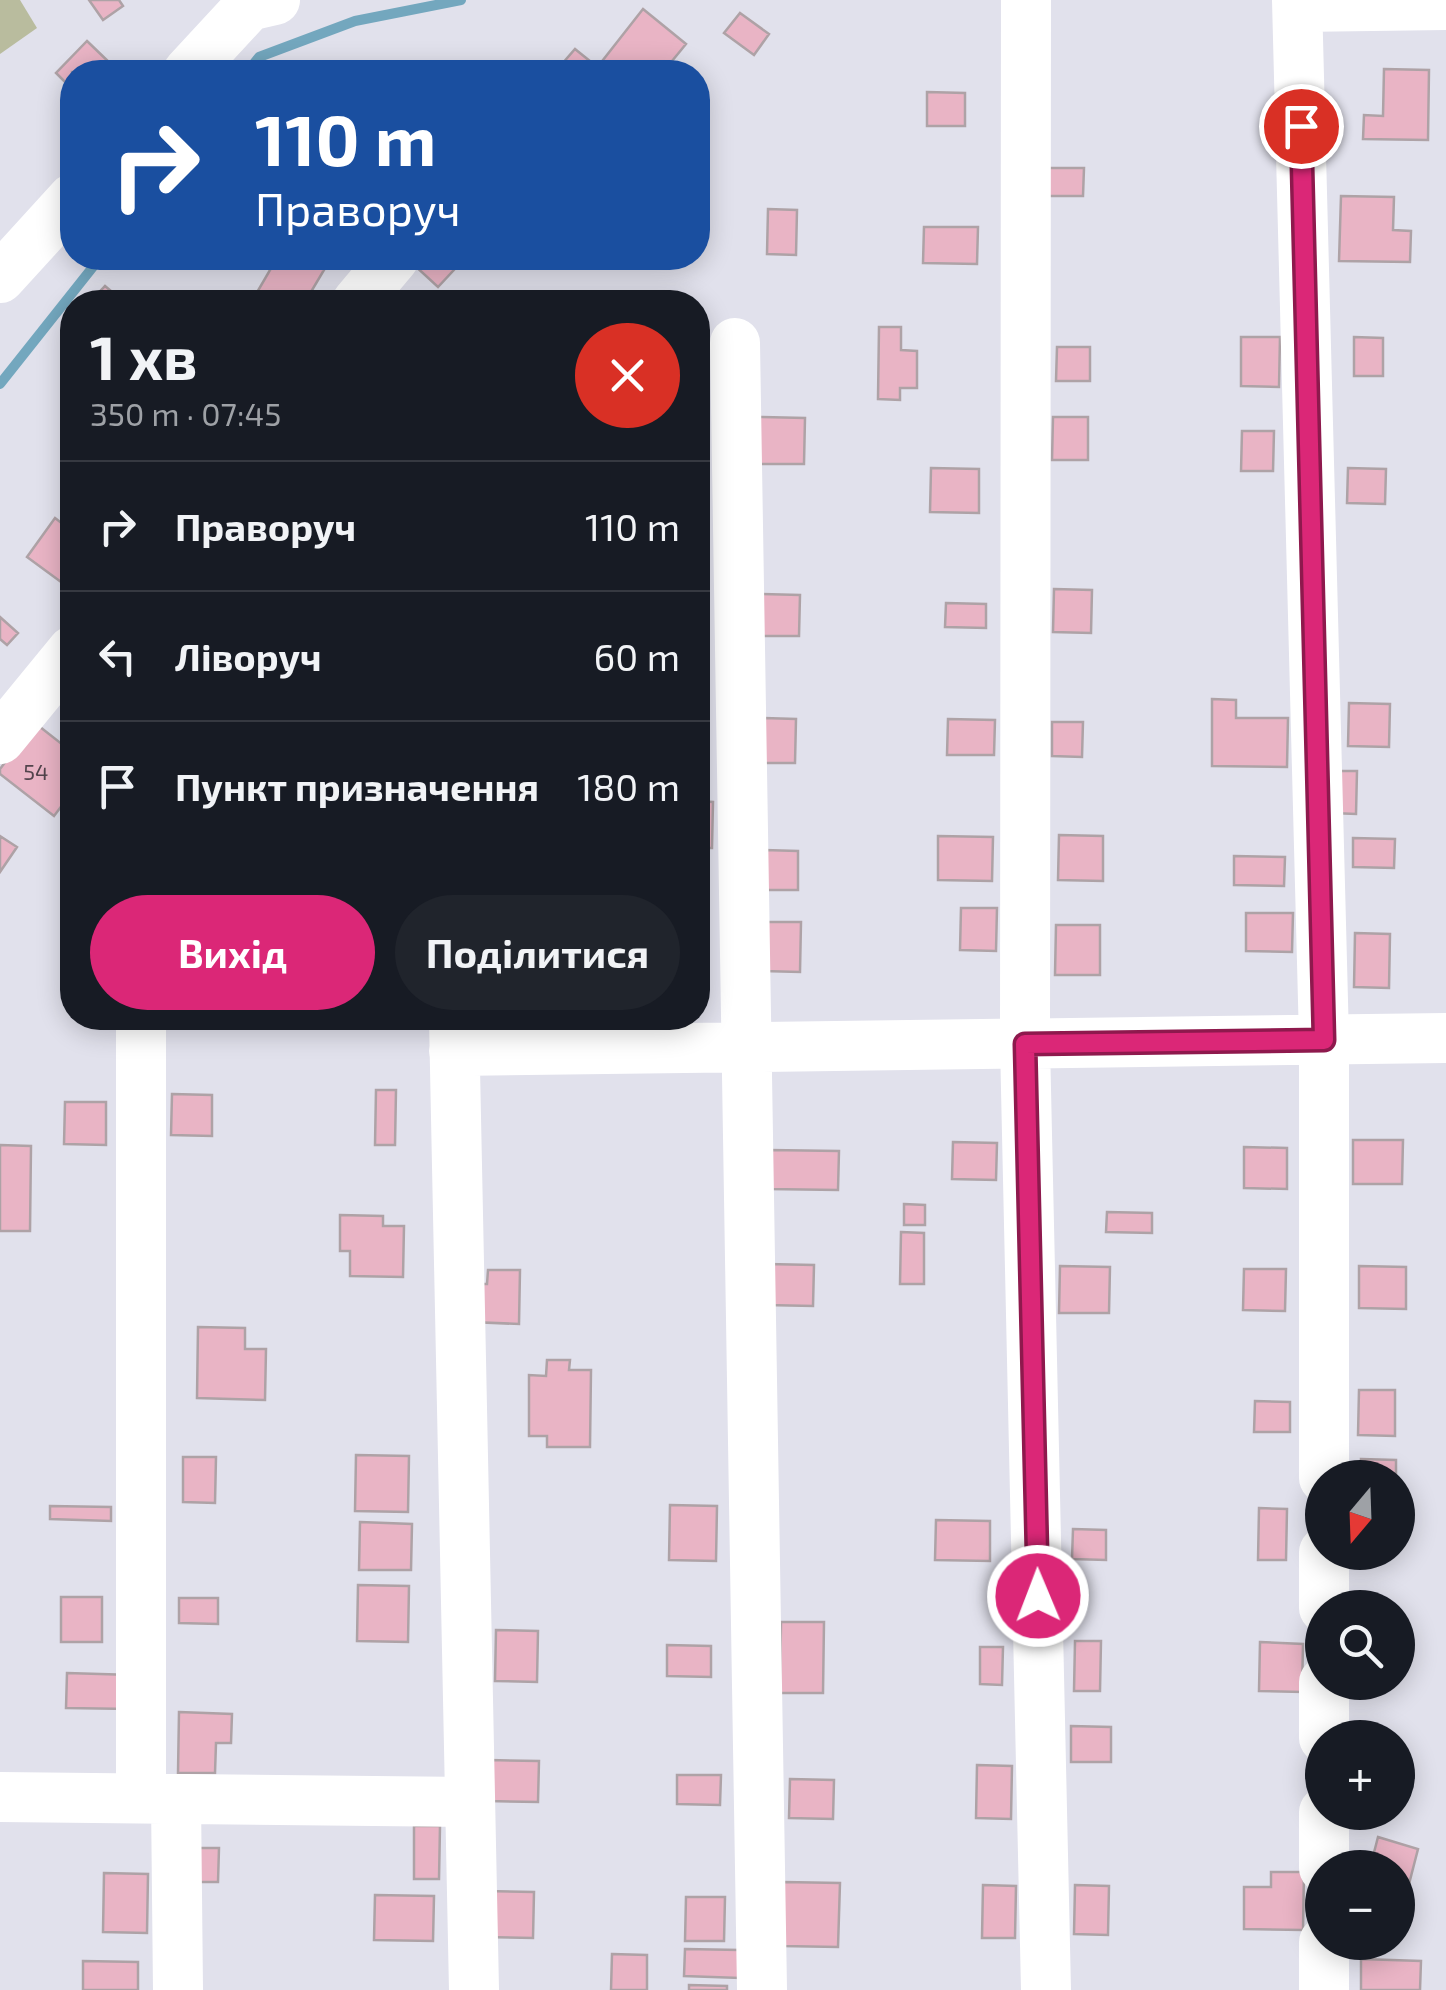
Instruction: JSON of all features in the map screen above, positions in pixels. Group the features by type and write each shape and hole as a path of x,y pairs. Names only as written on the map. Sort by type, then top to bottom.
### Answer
{"street":[{"path":"199,60 249,6 275,0"},
{"path":"1026,0 1025,1044 1046,1990"},
{"path":"1324,1460 1324,1040 1298,4 1446,5"},
{"path":"0,278 60,212"},
{"path":"367,290 384,270"},
{"path":"735,343 762,1990"},
{"path":"0,738 60,666"},
{"path":"141,1030 159,1799 178,1990"},
{"path":"474,1990 454,1034 746,1047 1446,1038"},
{"path":"0,1797 470,1802"},
{"path":"1324,1960 1324,1990"}],"green space":[{"path":"0,0 20,0 37,28 0,54"}],"building":[{"path":"89,0 119,0 123,6 103,20"},
{"path":"643,9 686,44 673,60 603,60"},
{"path":"740,13 769,34 754,55 724,33"},
{"path":"87,41 107,60 69,60"},
{"path":"575,49 589,60 565,60"},
{"path":"1384,69 1429,70 1428,140 1363,139 1364,115 1383,116"},
{"path":"927,92 965,93 965,126 927,126"},
{"path":"1048,168 1084,168 1083,196 1048,196"},
{"path":"1341,196 1394,197 1393,230 1411,231 1410,262 1339,261"},
{"path":"768,209 797,210 796,255 767,254"},
{"path":"924,227 978,227 977,264 923,263"},
{"path":"270,270 324,270 312,290 258,290"},
{"path":"420,270 454,270 438,287"},
{"path":"879,327 901,327 901,350 917,351 917,388 900,388 900,400 878,399"},
{"path":"1241,337 1280,337 1279,387 1241,386"},
{"path":"1354,337 1383,338 1383,376 1354,376"},
{"path":"1057,347 1090,347 1090,381 1056,381"},
{"path":"759,417 805,418 804,464 759,464"},
{"path":"1053,417 1088,417 1088,460 1052,460"},
{"path":"1242,431 1274,431 1273,471 1241,471"},
{"path":"931,468 979,469 979,513 930,512"},
{"path":"1348,468 1386,469 1385,504 1347,503"},
{"path":"55,518 60,522 60,581 27,557"},
{"path":"1054,589 1092,590 1091,633 1053,632"},
{"path":"757,594 800,595 799,636 756,636"},
{"path":"946,603 986,604 986,628 945,627"},
{"path":"0,617 18,633 7,645 0,639"},
{"path":"1212,699 1236,700 1236,718 1288,718 1287,767 1212,766"},
{"path":"1349,703 1390,704 1389,747 1348,746"},
{"path":"764,718 796,719 795,763 763,763"},
{"path":"948,719 995,720 994,755 947,755"},
{"path":"1052,722 1083,722 1082,757 1052,756"},
{"path":"35,723 60,743 60,808 54,816 0,774"},
{"path":"1333,771 1357,771 1356,814 1332,813"},
{"path":"710,802 713,802 710,848"},
{"path":"1059,835 1103,836 1103,881 1058,880"},
{"path":"0,836 17,847 0,872"},
{"path":"938,836 993,837 992,881 938,880"},
{"path":"1353,838 1395,839 1394,868 1353,867"},
{"path":"764,850 798,851 798,890 763,890"},
{"path":"1234,856 1285,857 1284,886 1234,885"},
{"path":"961,908 997,908 996,951 960,950"},
{"path":"1246,913 1293,913 1292,952 1246,951"},
{"path":"763,922 801,922 800,972 762,971"},
{"path":"1056,925 1100,925 1100,975 1055,975"},
{"path":"1355,933 1390,934 1389,988 1354,987"},
{"path":"376,1090 396,1090 395,1145 375,1145"},
{"path":"172,1094 212,1095 212,1136 171,1135"},
{"path":"65,1102 106,1102 106,1145 64,1144"},
{"path":"1353,1140 1403,1140 1402,1184 1353,1184"},
{"path":"953,1142 997,1143 996,1180 952,1179"},
{"path":"0,1145 31,1146 30,1231 0,1231"},
{"path":"1244,1147 1287,1148 1287,1189 1244,1188"},
{"path":"769,1150 839,1151 838,1190 768,1189"},
{"path":"904,1204 925,1205 925,1225 904,1225"},
{"path":"1107,1212 1152,1213 1152,1233 1106,1232"},
{"path":"340,1215 383,1216 383,1226 404,1226 403,1277 350,1276 350,1251 340,1251"},
{"path":"901,1232 924,1233 924,1284 900,1284"},
{"path":"767,1264 814,1265 813,1306 766,1305"},
{"path":"1060,1266 1110,1267 1109,1313 1059,1313"},
{"path":"1359,1266 1406,1267 1406,1309 1359,1308"},
{"path":"1244,1269 1286,1269 1285,1311 1243,1310"},
{"path":"488,1270 520,1270 519,1324 471,1322 472,1284 487,1284"},
{"path":"198,1327 245,1328 245,1349 266,1349 265,1400 197,1398"},
{"path":"547,1360 570,1360 569,1370 591,1370 590,1447 547,1447 547,1436 529,1436 529,1375 546,1376"},
{"path":"1359,1390 1395,1390 1395,1436 1358,1435"},
{"path":"1255,1401 1290,1402 1290,1432 1254,1432"},
{"path":"356,1455 409,1456 408,1512 355,1511"},
{"path":"183,1457 216,1457 215,1503 183,1502"},
{"path":"670,1505 717,1506 716,1561 669,1560"},
{"path":"50,1506 111,1507 111,1521 50,1519"},
{"path":"1259,1508 1287,1509 1286,1560 1258,1560"},
{"path":"936,1520 990,1521 990,1561 935,1560"},
{"path":"360,1522 412,1524 411,1570 359,1570"},
{"path":"1073,1529 1106,1530 1106,1560 1072,1559"},
{"path":"358,1585 409,1586 408,1642 357,1641"},
{"path":"61,1597 102,1597 102,1642 61,1642"},
{"path":"179,1598 218,1598 218,1624 179,1623"},
{"path":"781,1622 824,1622 823,1693 780,1693"},
{"path":"496,1630 538,1631 537,1682 495,1681"},
{"path":"1075,1641 1101,1641 1100,1691 1074,1691"},
{"path":"1260,1642 1303,1644 1302,1692 1259,1691"},
{"path":"667,1645 711,1646 711,1677 667,1676"},
{"path":"980,1647 1003,1647 1002,1685 980,1684"},
{"path":"67,1673 132,1675 131,1709 66,1708"},
{"path":"179,1712 232,1714 231,1743 216,1743 215,1773 178,1773"},
{"path":"1071,1726 1111,1727 1111,1762 1071,1762"},
{"path":"489,1760 539,1761 538,1802 488,1801"},
{"path":"977,1765 1012,1766 1011,1819 976,1818"},
{"path":"677,1775 721,1775 720,1805 677,1804"},
{"path":"790,1779 834,1780 833,1819 789,1818"},
{"path":"414,1826 440,1826 439,1879 414,1879"},
{"path":"1378,1837 1418,1849 1415,1861 1415,1850 1375,1850"},
{"path":"190,1848 219,1848 218,1882 189,1882"},
{"path":"1271,1872 1304,1872 1303,1930 1244,1929 1244,1887 1271,1887"},
{"path":"104,1873 148,1874 147,1933 103,1932"},
{"path":"783,1882 840,1883 838,1947 782,1946"},
{"path":"983,1885 1016,1886 1015,1938 982,1938"},
{"path":"1075,1885 1109,1886 1108,1935 1074,1934"},
{"path":"484,1891 534,1892 533,1938 483,1937"},
{"path":"375,1895 434,1896 433,1941 374,1940"},
{"path":"686,1897 725,1897 724,1941 685,1941"},
{"path":"685,1949 740,1950 740,1978 684,1976"},
{"path":"612,1954 647,1955 647,1990 611,1990"},
{"path":"1361,1960 1421,1961 1420,1990 1361,1990"},
{"path":"83,1961 138,1962 138,1990 83,1990"},
{"path":"689,1985 727,1986 727,1990 689,1990"}],"waterway":[{"path":"257,60 355,21 461,0"},
{"path":"75,290 90,270"},
{"path":"0,384 60,308"}],"route":[{"path":"1038,1596 1025,1044 1324,1040 1301,126"}]}
